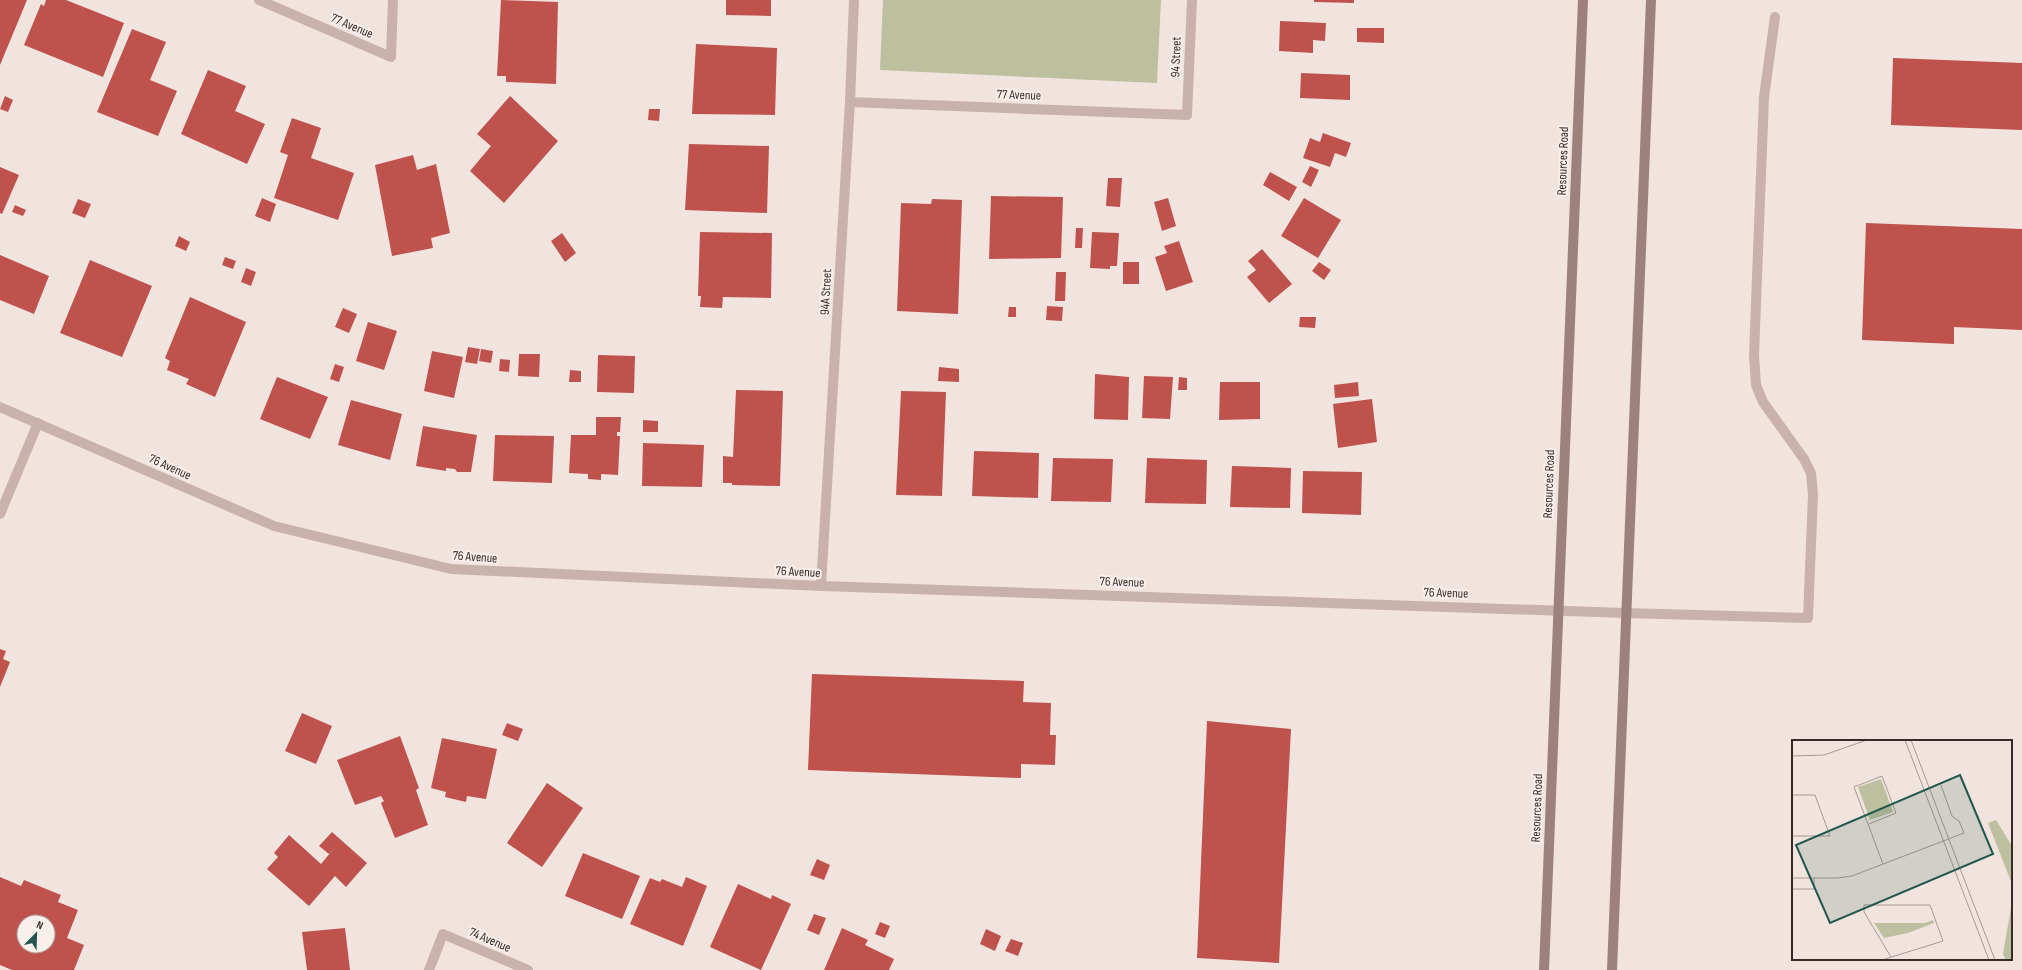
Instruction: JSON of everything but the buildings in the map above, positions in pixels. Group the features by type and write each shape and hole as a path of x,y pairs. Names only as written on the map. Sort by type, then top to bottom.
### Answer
{"main road":[{"name":"Resources Road","path":"1544,970 1557,610 1583,0"},
{"path":"1612,970 1651,0"}],"street":[{"name":"77 Avenue","path":"259,0 391,56 393,0"},
{"name":"94A Street","path":"821,586 850,102 854,0"},
{"name":"94 Street","path":"1187,115 1192,0"},
{"name":"76 Avenue","path":"0,407 274,526 451,569 821,586 1808,618 1813,495 1811,473 1804,459 1763,402 1756,385 1754,355 1764,97 1775,17"},
{"name":"77 Avenue","path":"850,102 1187,115"},
{"path":"0,514 38,423"},
{"name":"74 Avenue","path":"429,970 443,934 528,970"}],"green space":[{"path":"883,0 1161,0 1157,83 880,70"}]}
